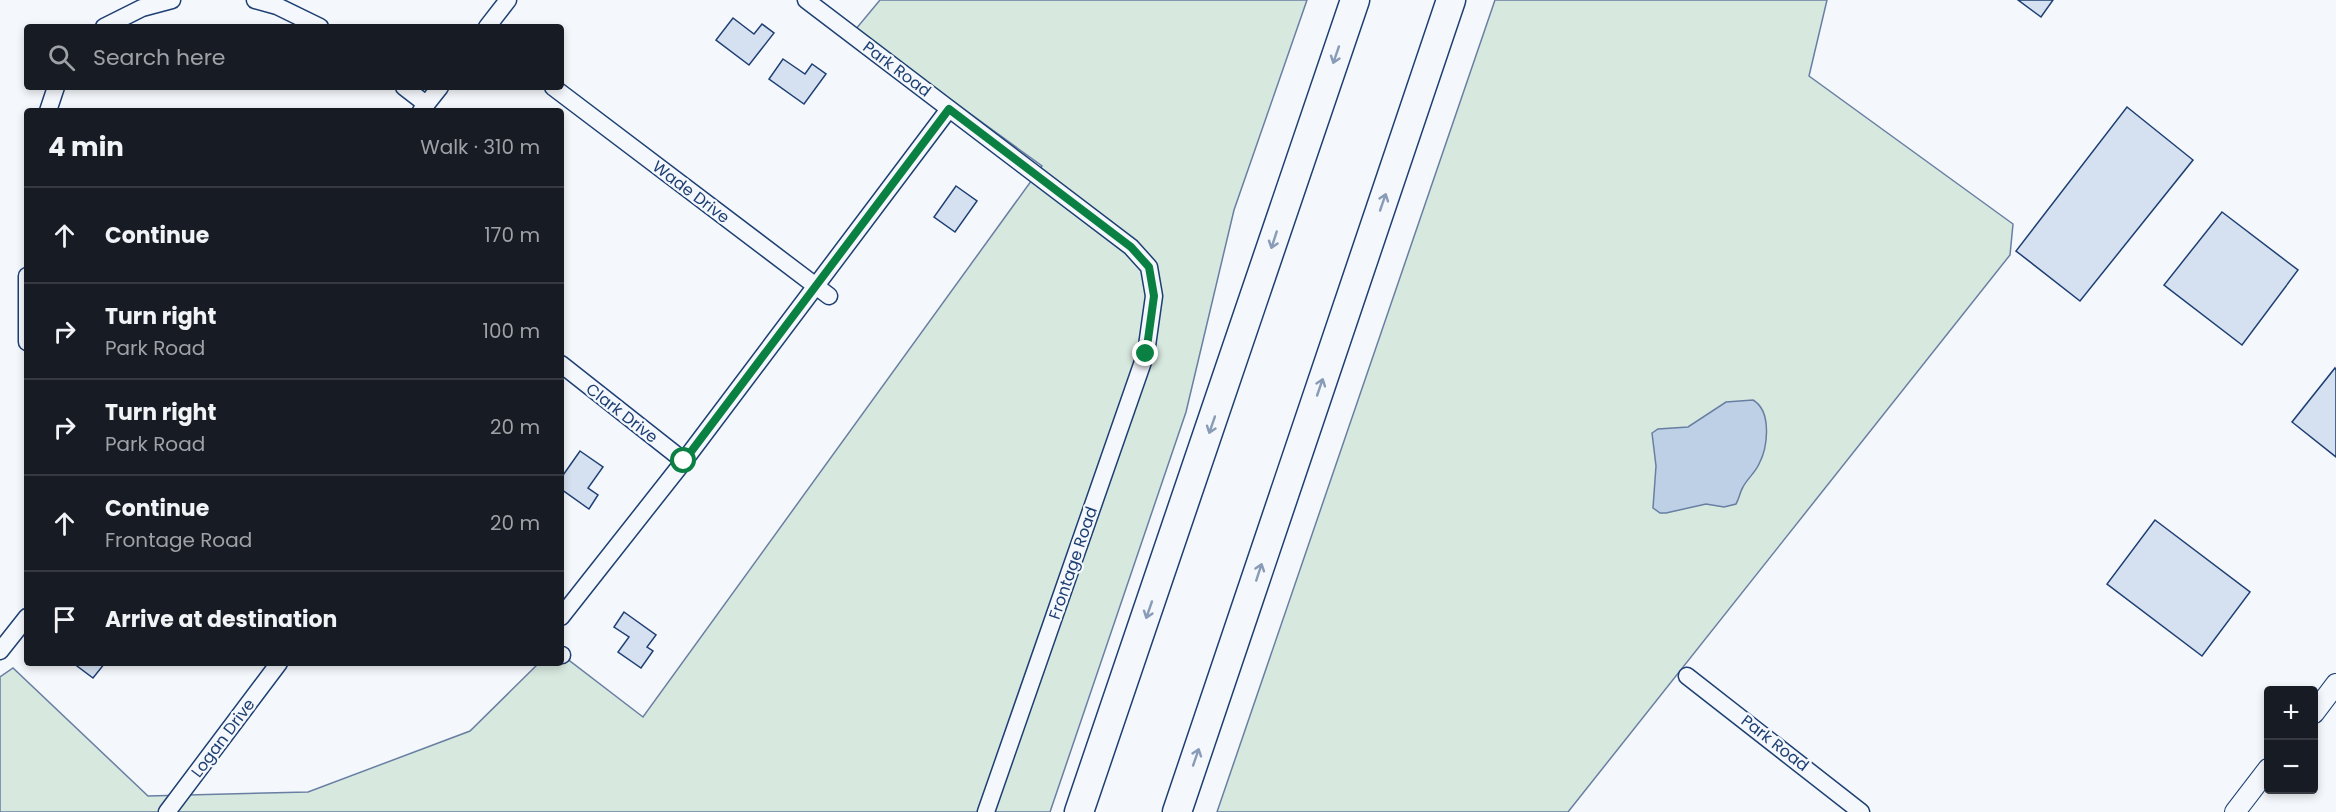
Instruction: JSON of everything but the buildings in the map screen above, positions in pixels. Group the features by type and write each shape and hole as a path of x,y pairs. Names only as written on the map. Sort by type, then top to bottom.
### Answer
{"highway":[{"path":"1079,812 1355,0"},
{"path":"1177,812 1450,0"}],"street":[{"path":"110,24 142,8 172,0"},
{"path":"255,0 277,6 314,24"},
{"path":"489,24 508,0"},
{"name":"Park Road","path":"806,0 1131,247 1149,267 1154,296 1153,312"},
{"path":"49,108 55,90"},
{"path":"407,90 424,108 438,90"},
{"name":"Wade Drive","path":"557,90 823,292"},
{"path":"564,613 684,461 823,292 949,109"},
{"name":"Frontage Road","path":"986,812 1146,354 1153,312"},
{"name":"Clark Drive","path":"564,366 684,461"},
{"path":"0,651 24,621"},
{"name":"Logan Drive","path":"167,812 277,666"},
{"name":"Park Road","path":"1687,676 1861,812"},
{"path":"2318,706 2336,684"},
{"path":"2235,812 2264,775"}],"shaded area":[{"path":"880,0 1307,0 1234,210 1186,412 1050,812 0,812 0,677 13,668 148,796 308,792 470,731 536,666 564,666 564,657 643,717 1042,166 855,30"},
{"path":"1495,0 1827,0 1809,76 2013,224 2010,255 1568,812 1217,812"}],"water":[{"path":"1753,400 1759,405 1766,421 1765,448 1759,464 1742,489 1736,504 1724,507 1706,504 1666,513 1660,513 1653,508 1656,466 1652,433 1658,429 1688,427 1726,402"}],"route":[{"path":"684,461 949,109 1131,247 1149,267 1154,296 1146,354"}]}
